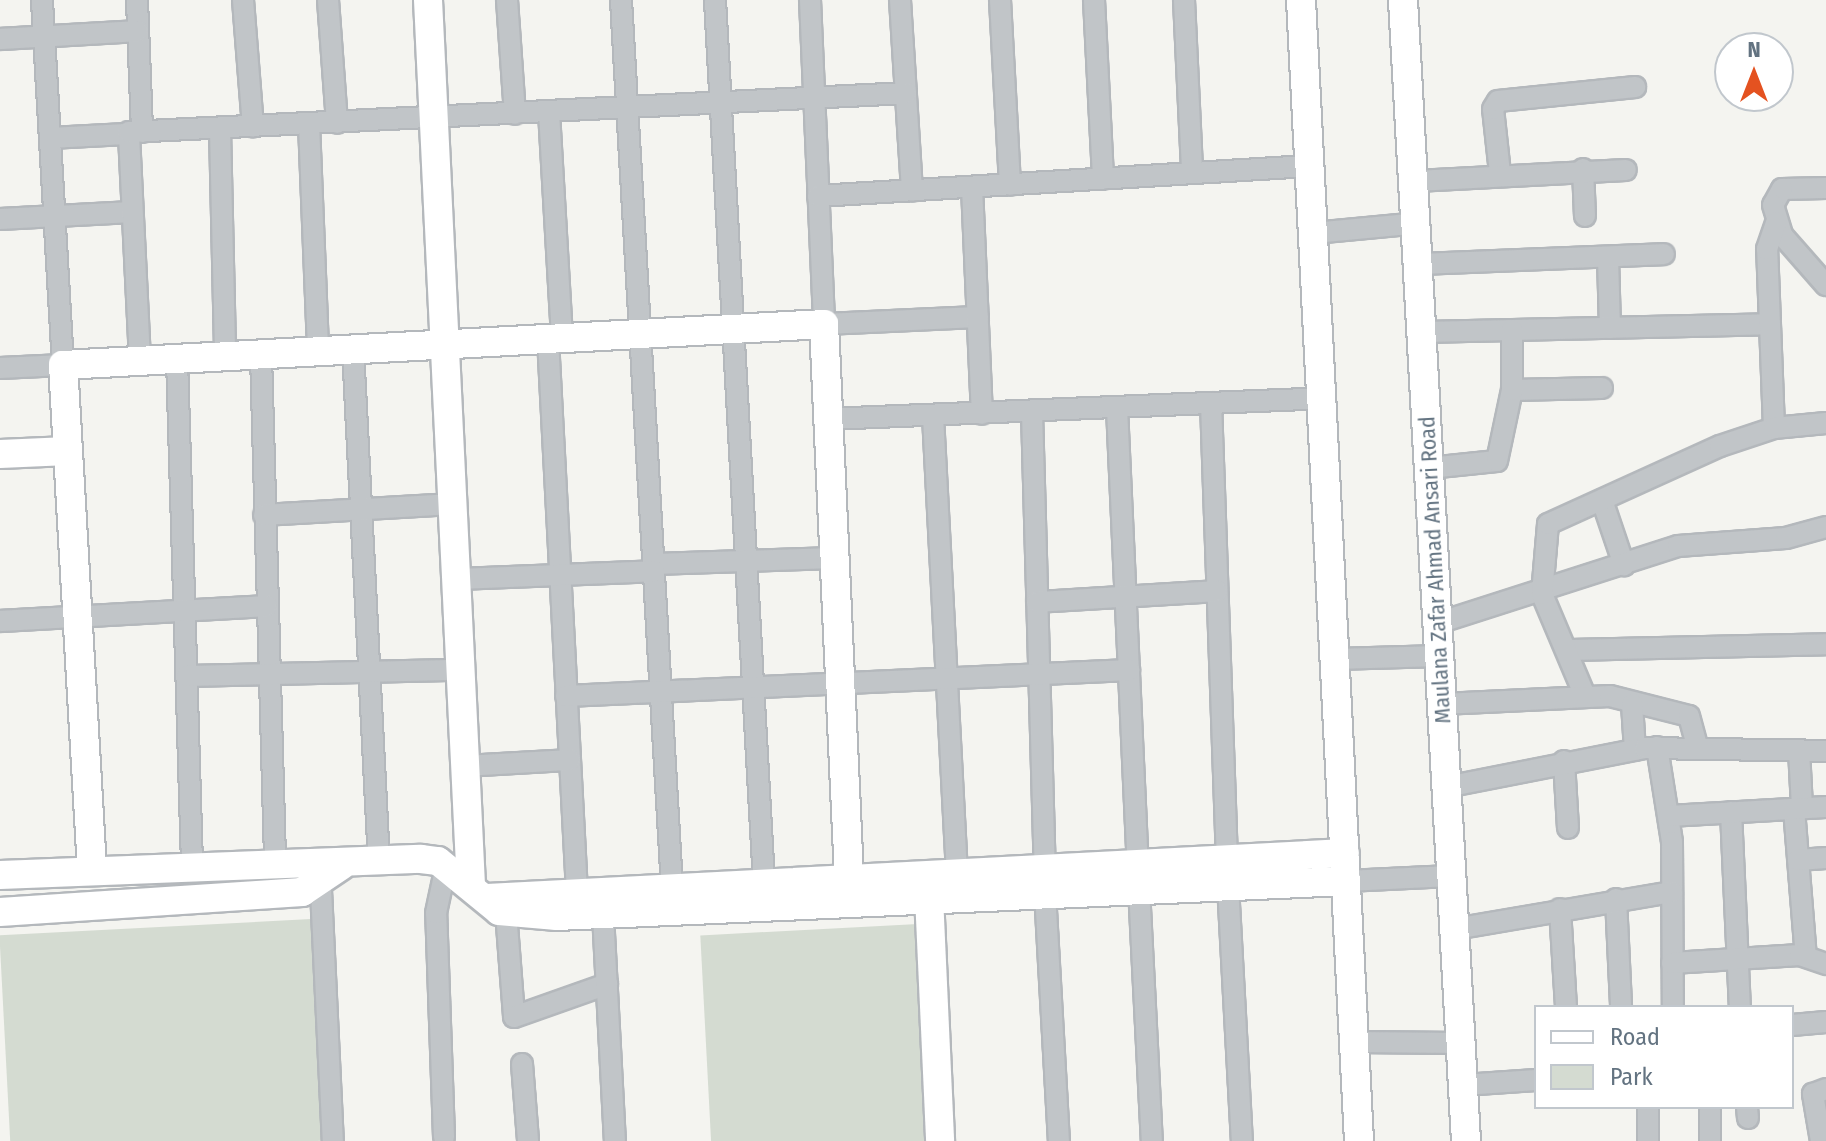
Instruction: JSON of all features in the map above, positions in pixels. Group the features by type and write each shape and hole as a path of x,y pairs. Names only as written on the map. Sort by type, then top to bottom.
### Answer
{"street":[{"path":"42,0 92,869"},
{"path":"137,0 132,212 140,360"},
{"path":"243,0 253,127"},
{"path":"328,0 337,123"},
{"path":"428,0 465,766 488,899 514,1017 607,984"},
{"path":"507,0 515,114"},
{"path":"621,0 672,888"},
{"path":"715,0 764,881"},
{"path":"810,0 849,876"},
{"path":"900,0 912,191"},
{"path":"1000,0 1010,185"},
{"path":"1094,0 1103,179"},
{"path":"1184,0 1192,172"},
{"path":"1301,0 1359,1141"},
{"name":"Maulana Zafar Ahmad Ansari Road","path":"1403,0 1416,181 1466,1141"},
{"path":"0,39 138,31"},
{"path":"1500,173 1498,101 1635,87"},
{"path":"50,138 906,93"},
{"path":"549,112 561,575 577,892"},
{"path":"309,124 318,351"},
{"path":"220,129 225,356"},
{"path":"818,196 1310,166"},
{"path":"1583,169 1585,216"},
{"path":"1416,181 1500,173 1626,170"},
{"path":"972,187 982,414"},
{"path":"1774,428 1767,249 1776,223 1776,193 1826,188"},
{"path":"0,219 132,212"},
{"path":"1313,233 1418,223"},
{"path":"1776,223 1826,285"},
{"path":"1418,264 1664,254"},
{"path":"1608,257 1610,328"},
{"path":"0,368 978,317"},
{"path":"1422,332 1770,324"},
{"path":"1429,468 1497,461 1512,390 1512,330"},
{"path":"353,349 379,862"},
{"path":"261,354 275,859"},
{"path":"177,359 192,865"},
{"path":"1512,390 1602,388"},
{"path":"828,419 1321,398"},
{"path":"1211,403 1227,872 1242,1141"},
{"path":"1117,408 1152,1141"},
{"path":"1032,412 1045,880 1059,1141"},
{"path":"933,416 958,882"},
{"path":"1585,696 1570,650 1542,594 1542,531 1602,500 1774,428 1826,423"},
{"path":"0,454 68,451"},
{"path":"1602,500 1624,565"},
{"path":"264,515 452,504"},
{"path":"1438,623 1542,594 1696,542 1786,538 1826,527"},
{"path":"458,579 561,575 746,559 834,558"},
{"path":"1037,602 1217,591"},
{"path":"0,621 267,606"},
{"path":"1570,650 1826,644"},
{"path":"1335,659 1440,656"},
{"path":"187,676 460,670"},
{"path":"566,696 1129,670"},
{"path":"1442,704 1585,696 1689,716 1697,746"},
{"path":"1632,704 1635,750"},
{"path":"1446,787 1564,761 1657,747 1826,751"},
{"path":"1657,747 1669,816 1673,1005"},
{"path":"1799,750 1798,860 1806,957"},
{"path":"465,766 570,760"},
{"path":"1564,761 1568,828"},
{"path":"1669,816 1826,807"},
{"path":"1731,812 1740,1005"},
{"path":"488,899 849,876 958,882 1227,872 1345,853"},
{"path":"1798,860 1826,858"},
{"path":"0,875 275,859 327,869 421,859 446,866 488,899 603,914 929,896 958,882"},
{"path":"444,1137 436,913 446,866"},
{"path":"0,912 192,904 302,892 327,869"},
{"path":"327,869 333,1141"},
{"path":"1227,872 1346,881 1451,876"},
{"path":"1455,929 1616,899 1672,892"},
{"path":"929,896 940,1141"},
{"path":"1616,899 1621,1005"},
{"path":"1560,909 1566,1005"},
{"path":"603,914 615,1141"},
{"path":"1672,963 1806,957 1826,964"},
{"path":"1794,1025 1826,1022"},
{"path":"1354,1042 1461,1043"},
{"path":"522,1064 528,1141"},
{"path":"1463,1085 1534,1080"},
{"path":"1821,1141 1813,1094 1826,1089"},
{"path":"1648,1109 1648,1141"},
{"path":"1710,1110 1710,1141"}],"green space":[{"path":"311,919 323,1141 10,1141 0,935"},
{"path":"918,924 929,1141 711,1141 700,935"}]}
